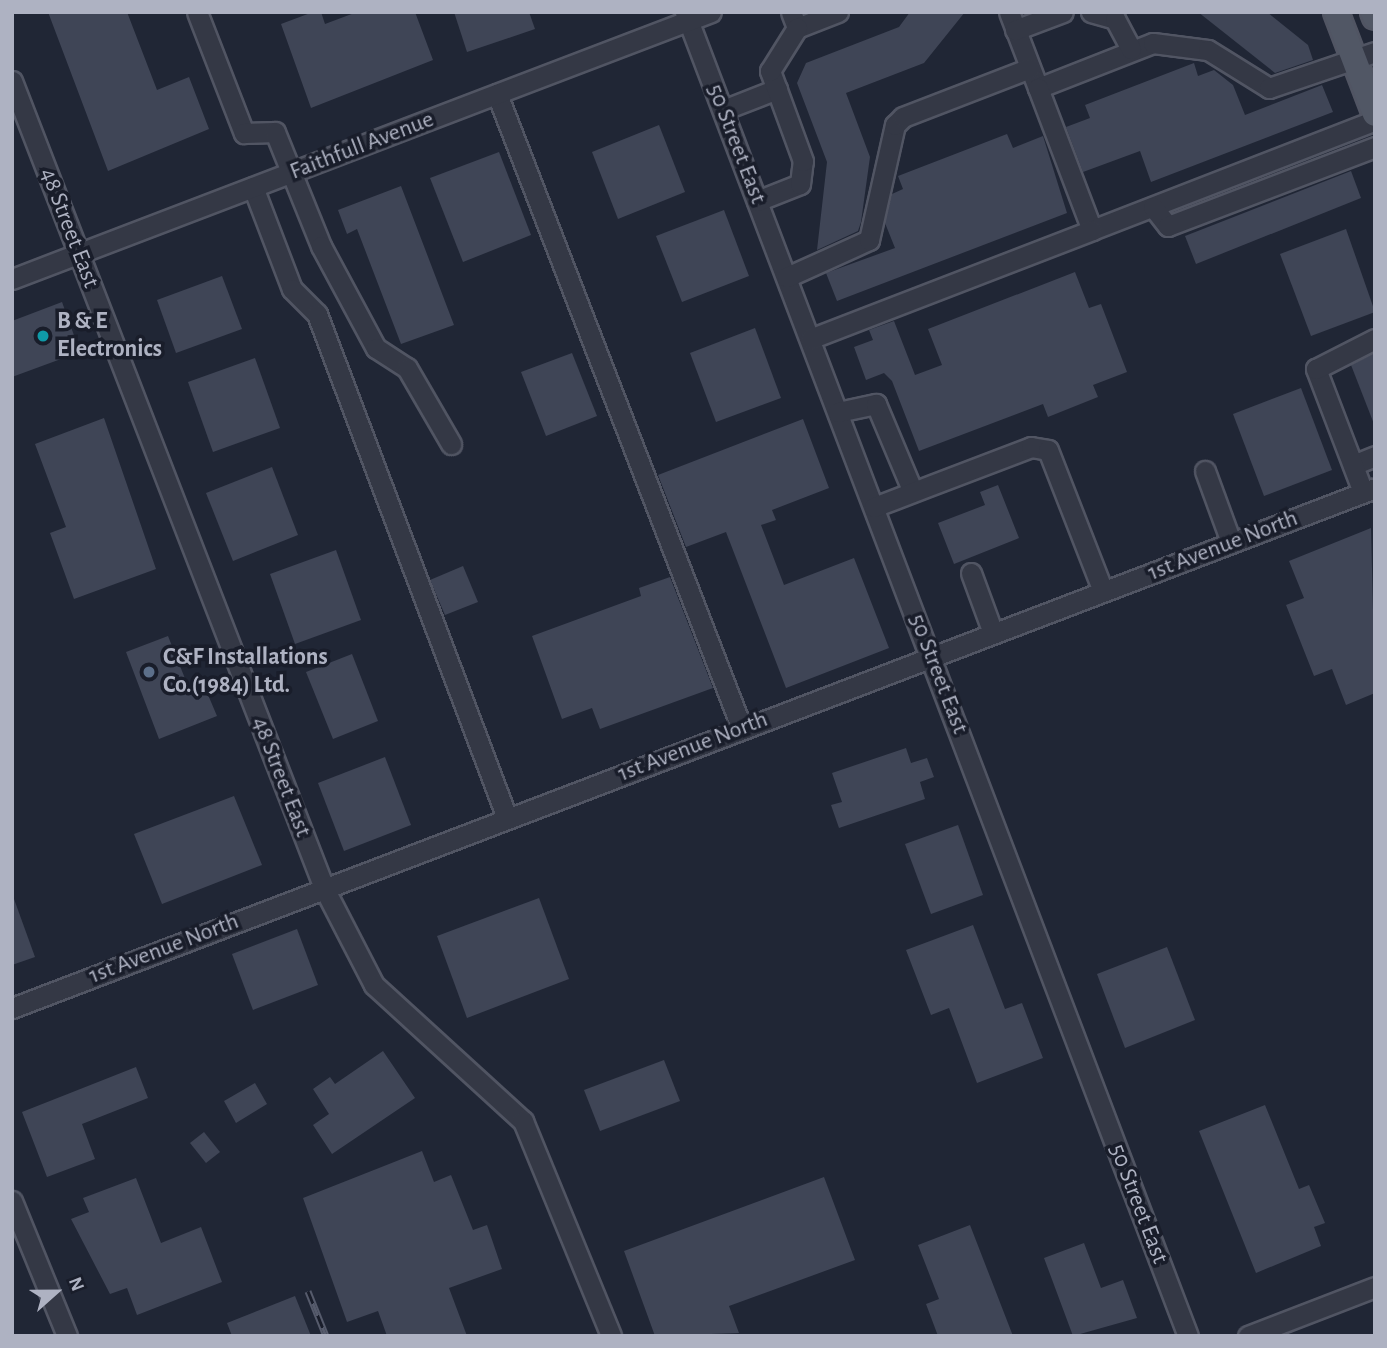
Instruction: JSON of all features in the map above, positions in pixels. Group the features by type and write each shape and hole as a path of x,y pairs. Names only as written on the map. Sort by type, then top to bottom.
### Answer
{"main road":[{"path":"1336,12 1364,56 1375,114"},
{"path":"1373,12 1375,17"}],"street":[{"path":"197,12 244,132 275,132 321,246 376,348 407,368 451,444"},
{"name":"Faithfull Avenue","path":"12,279 497,94 687,17 711,12"},
{"path":"757,201 800,184 803,161 770,71 794,20 838,12"},
{"path":"1063,12 1012,21 1092,230"},
{"path":"1091,12 1115,19 1131,49"},
{"name":"50 Street East","path":"687,17 932,656 1188,1336"},
{"path":"1038,88 1131,49 1192,45 1269,88 1364,56"},
{"path":"786,277 869,240 895,125 903,117 1030,68"},
{"name":"48 Street East","path":"12,81 324,888 374,985 523,1121 611,1336"},
{"path":"723,110 777,89"},
{"path":"497,94 742,729"},
{"path":"810,339 1375,120"},
{"path":"1153,207 1168,226 1375,147"},
{"path":"253,187 292,289 317,314 507,818"},
{"path":"1369,490 1353,465 1316,369 1375,340"},
{"path":"838,412 876,404 913,492"},
{"path":"874,507 1031,447 1048,450 1103,591"},
{"path":"1353,465 1375,456"},
{"path":"1205,471 1231,542"},
{"name":"1st Avenue North","path":"12,1008 1369,490"},
{"path":"971,573 993,633"},
{"path":"12,1201 67,1336"},
{"path":"1248,1336 1375,1287"}],"building":[{"path":"48,12 127,12 157,90 189,77 209,129 108,171"},
{"path":"313,12 321,12 325,24 357,12 415,12 433,60 311,108 281,24"},
{"path":"454,12 529,12 535,29 467,52"},
{"path":"910,12 965,12 924,63 846,93 870,157 861,222 858,231 817,250 827,162 797,83 806,63 899,27"},
{"path":"1198,12 1267,12 1308,45 1313,60 1275,73"},
{"path":"1194,63 1198,76 1214,70 1233,85 1245,115 1322,85 1333,112 1151,182 1140,151 1083,172 1066,127 1090,118 1085,105"},
{"path":"659,125 685,192 618,219 592,152"},
{"path":"1007,134 1013,148 1043,136 1067,213 837,301 826,273 895,248 885,223 892,194 903,189 898,176"},
{"path":"499,152 531,235 463,262 430,178"},
{"path":"1351,171 1361,198 1196,264 1185,236"},
{"path":"401,186 454,325 401,344 357,229 347,234 338,210"},
{"path":"724,210 749,276 682,302 656,236"},
{"path":"1346,229 1375,312 1311,336 1280,254"},
{"path":"1075,272 1089,308 1101,304 1127,372 1093,385 1098,397 1048,417 1043,404 919,451 892,381 884,373 866,380 854,347 873,340 869,330 894,321 915,375 942,365 928,329"},
{"path":"222,276 242,329 176,353 157,300"},
{"name":"B & E Electronics","path":"62,302 80,352 12,377 12,321"},
{"path":"755,328 781,398 716,422 690,353"},
{"path":"572,353 597,416 546,436 521,372"},
{"path":"1375,353 1375,423 1374,424 1351,365"},
{"path":"255,358 280,428 213,452 188,382"},
{"path":"1301,388 1332,470 1264,496 1233,414"},
{"path":"104,418 156,569 74,599 50,533 66,527 35,444"},
{"path":"803,419 829,488 772,510 776,520 761,525 784,585 854,558 889,648 786,688 726,532 686,547 658,475"},
{"path":"272,467 298,535 233,561 206,493"},
{"path":"998,485 1019,538 954,564 938,523 985,505 980,492"},
{"path":"1371,528 1375,693 1346,705 1332,669 1314,676 1286,605 1304,598 1289,561"},
{"path":"336,550 361,620 295,644 270,574"},
{"path":"463,566 478,602 445,615 430,580"},
{"path":"670,577 713,688 600,729 592,708 562,719 532,636 641,596 639,588"},
{"path":"168,636 192,696 206,690 217,716 159,739 126,652"},
{"path":"352,654 378,721 333,739 306,672"},
{"path":"906,748 911,763 927,758 934,777 920,782 925,799 839,828 831,805 842,802 832,773"},
{"path":"385,757 411,825 344,851 318,783"},
{"path":"234,796 262,865 162,904 134,834"},
{"path":"958,825 983,895 931,914 905,844"},
{"path":"539,898 569,979 467,1018 437,936"},
{"path":"14,899 35,957 12,965 12,900"},
{"path":"973,925 1005,1009 1022,1003 1043,1058 977,1083 949,1008 931,1015 906,950"},
{"path":"297,929 318,985 253,1010 232,954"},
{"path":"1167,947 1195,1020 1125,1048 1097,974"},
{"path":"383,1051 415,1098 332,1154 313,1125 329,1114 313,1089 330,1077 335,1084"},
{"path":"664,1060 680,1101 600,1131 584,1090"},
{"path":"136,1067 148,1098 82,1124 95,1159 47,1177 22,1112"},
{"path":"255,1083 267,1104 236,1123 224,1101"},
{"path":"1265,1105 1299,1189 1309,1185 1325,1223 1314,1227 1321,1246 1256,1273 1199,1131"},
{"path":"204,1132 220,1152 206,1163 190,1143"},
{"path":"422,1151 434,1182 451,1175 473,1230 487,1225 502,1269 449,1288 467,1336 387,1336 378,1311 347,1322 303,1198"},
{"path":"824,1177 855,1260 729,1306 739,1333 655,1336 624,1251"},
{"path":"136,1178 161,1243 201,1227 222,1282 137,1315 127,1288 110,1294 71,1219 89,1212 83,1198"},
{"path":"970,1225 1013,1336 938,1336 926,1304 939,1299 918,1245"},
{"path":"1084,1243 1101,1288 1123,1280 1137,1318 1073,1336 1044,1258"},
{"path":"295,1296 311,1336 232,1336 227,1323"}],"railway":[{"path":"308,1291 326,1336"}],"place":[{"name":"B & E Electronics","path":"43,336"},
{"name":"C&F Installations Co.(1984) Ltd.","path":"149,672"}]}
